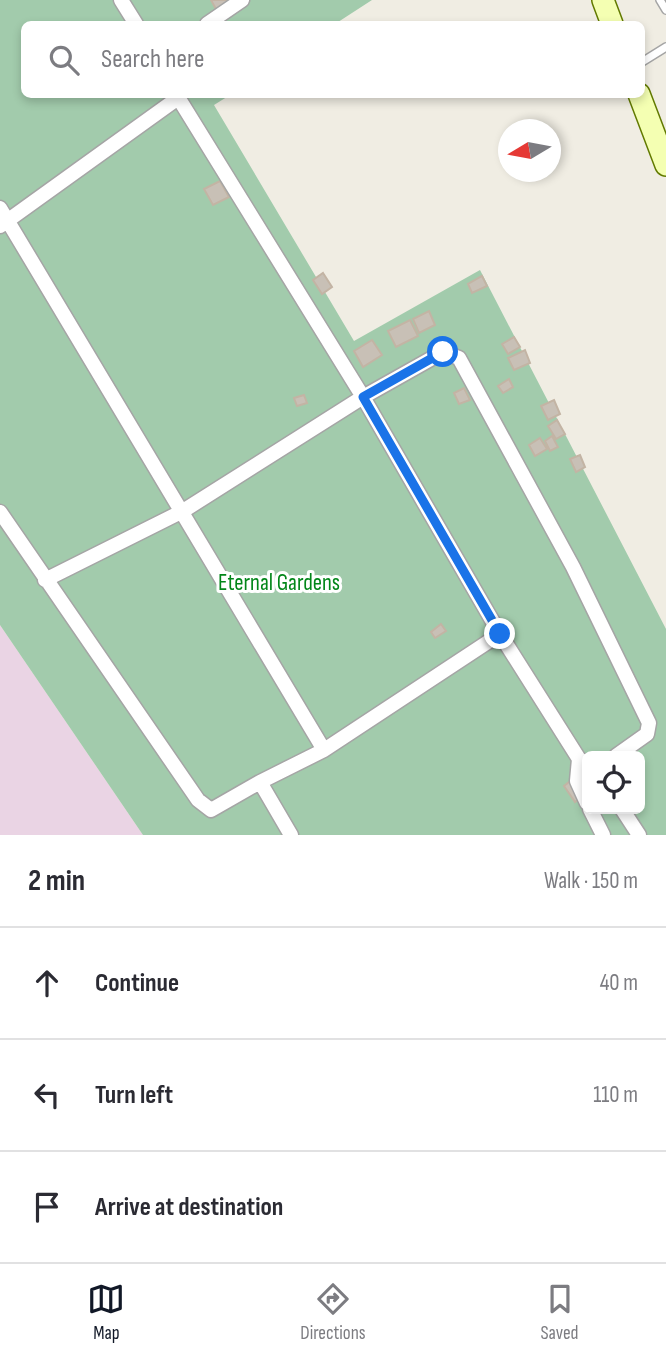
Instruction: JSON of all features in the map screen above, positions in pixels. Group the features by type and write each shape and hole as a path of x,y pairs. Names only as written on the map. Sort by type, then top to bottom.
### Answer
{"street":[{"path":"121,0 134,21"},
{"path":"210,21 242,0"},
{"path":"603,0 611,21"},
{"path":"4,224 176,98"},
{"path":"178,98 363,397 500,634 582,760"},
{"path":"641,98 666,165"},
{"path":"0,208 4,224 183,511 324,750"},
{"path":"46,580 183,511 363,397 443,352 459,358 573,567 649,723 647,734 623,751"},
{"path":"0,512 198,800 211,810 324,750 500,634"},
{"path":"260,782 291,835"},
{"path":"592,814 603,835"},
{"path":"625,814 639,835"}],"lane":[{"path":"660,0 666,10"},
{"path":"645,60 666,47"}],"shaded area":[{"path":"0,625 143,835 0,835"}],"green space":[{"name":"Eternal Gardens","path":"0,0 372,0 340,21 21,21 21,98 225,98 214,105 354,341 480,270 666,629 666,835 143,835 0,625"}],"building":[{"path":"211,0 227,0 229,4 217,11"},
{"path":"220,181 229,197 213,205 204,189"},
{"path":"323,273 332,287 322,294 313,280"},
{"path":"482,276 487,286 472,293 468,284"},
{"path":"429,311 435,325 419,333 413,319"},
{"path":"410,320 418,336 396,347 388,331"},
{"path":"514,337 520,347 508,354 502,344"},
{"path":"372,340 382,355 363,367 354,351"},
{"path":"525,350 530,363 514,370 508,358"},
{"path":"509,379 513,387 503,393 498,386"},
{"path":"464,388 470,400 459,404 454,393"},
{"path":"304,395 307,403 297,406 294,398"},
{"path":"554,400 560,414 548,420 541,406"},
{"path":"557,420 565,434 556,439 548,426"},
{"path":"552,436 558,447 550,451 545,441"},
{"path":"540,438 547,449 535,456 529,445"},
{"path":"580,455 585,467 576,472 570,459"},
{"path":"441,624 446,631 435,638 431,632"},
{"path":"574,778 582,789 582,797 575,802 564,786"}],"route":[{"path":"443,352 363,397 500,634"}]}
